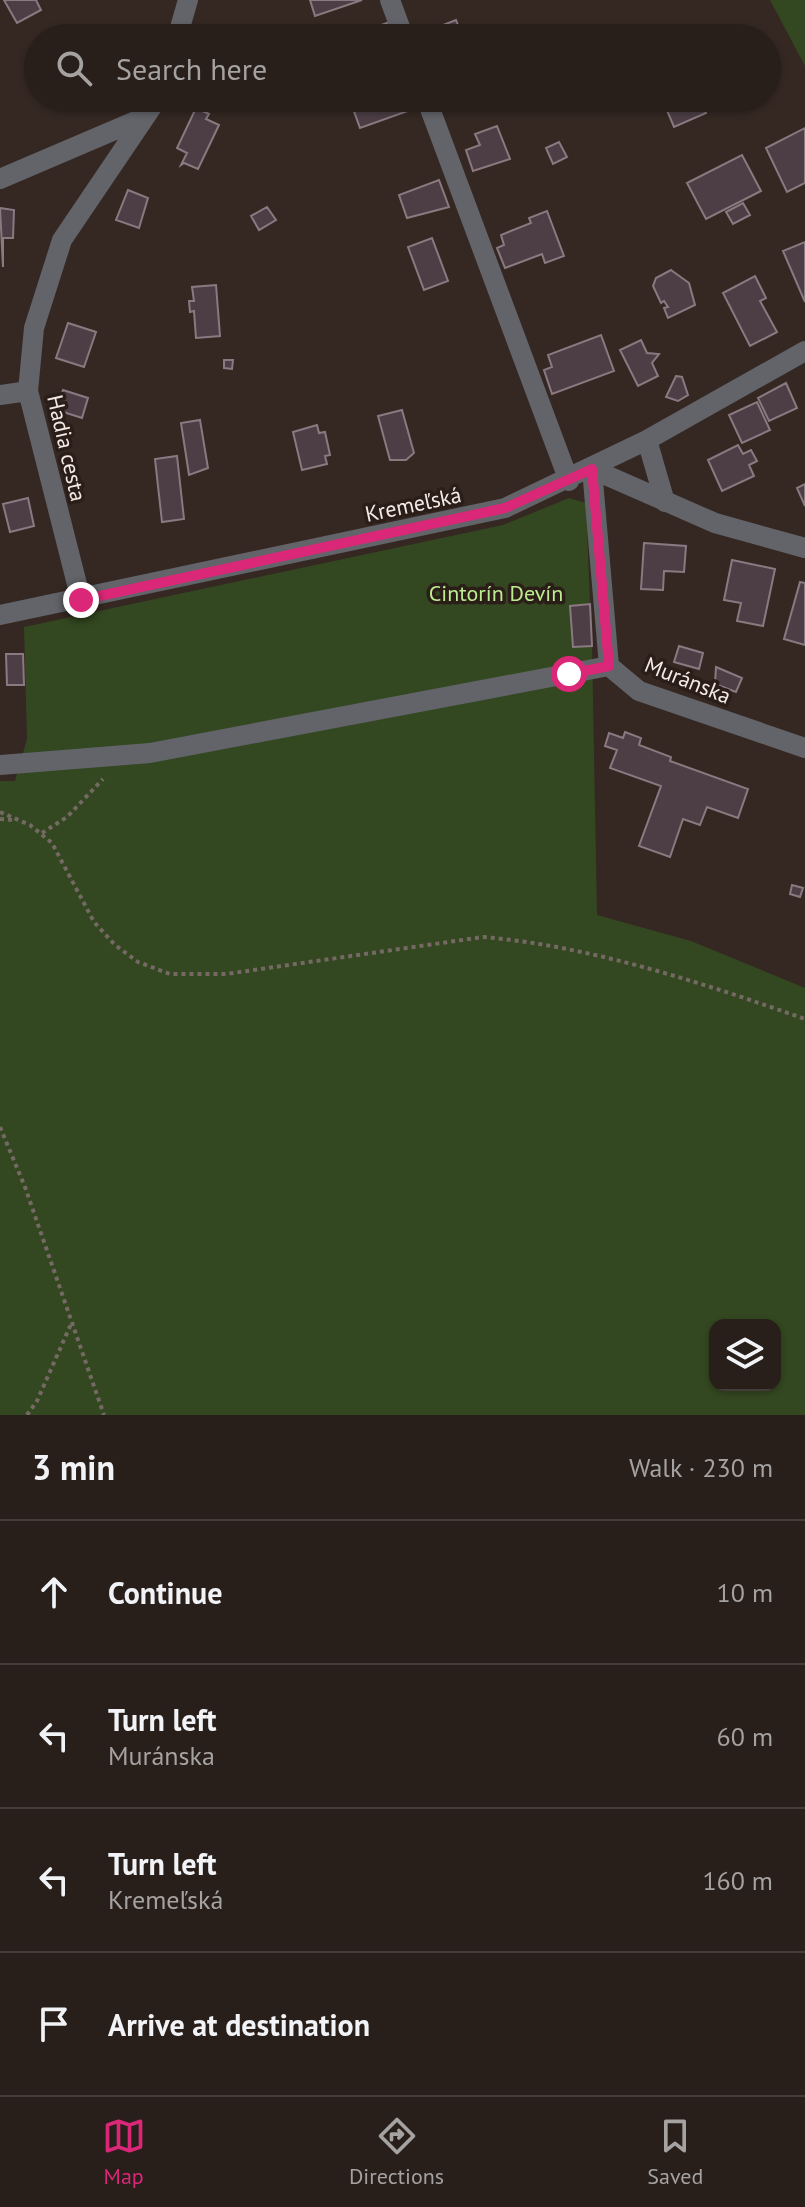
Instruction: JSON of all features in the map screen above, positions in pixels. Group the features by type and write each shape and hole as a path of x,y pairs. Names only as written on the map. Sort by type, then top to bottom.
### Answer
{"street":[{"path":"181,24 188,0"},
{"path":"390,0 399,24"},
{"name":"Hadia cesta","path":"81,600 28,391 34,328 62,240 148,112"},
{"path":"431,112 569,481"},
{"path":"0,179 145,117"},
{"name":"Kremeľská","path":"0,615 505,508 592,469 805,351"},
{"path":"0,395 28,391"},
{"path":"647,440 665,502"},
{"path":"0,765 126,755 609,666 592,469 715,523 805,548"},
{"name":"Muránska","path":"609,666 639,691 805,748"}],"path":[{"path":"42,833 67,817 126,755"},
{"path":"0,812 42,833 63,858 103,934 138,962 170,974 208,976 483,937 521,940 704,983 805,1019"},
{"path":"0,819 15,820"},
{"path":"0,1127 104,1415"},
{"path":"27,1415 37,1401 72,1323"}],"green space":[{"path":"770,0 805,0 805,66"},
{"name":"Cintorín Devín","path":"569,498 586,503 590,604 570,606 573,647 592,646 597,915 691,941 805,988 805,1415 0,1415 0,781 15,781 27,739 24,627 503,525"}],"building":[{"path":"4,0 36,0 41,10 17,23"},
{"path":"310,0 362,0 315,16"},
{"path":"194,112 209,114 206,119 219,125 198,169 184,163 181,165 187,153 177,148"},
{"path":"354,112 405,112 360,128"},
{"path":"668,112 706,113 674,127"},
{"path":"497,126 510,159 473,171 466,150 480,145 475,134"},
{"path":"805,128 805,183 787,192 766,148"},
{"path":"559,142 567,157 553,164 546,148"},
{"path":"742,155 761,191 706,219 687,183"},
{"path":"439,180 449,207 407,218 399,195"},
{"path":"128,190 148,198 139,228 116,220"},
{"path":"743,203 750,215 733,224 726,212"},
{"path":"267,207 276,220 259,230 251,216"},
{"path":"0,208 14,210 13,238 3,238 3,267"},
{"path":"547,211 564,256 545,263 542,254 505,268 497,248 504,245 501,235 531,223 529,218"},
{"path":"432,238 448,281 424,290 408,247"},
{"path":"805,242 805,302 783,251"},
{"path":"671,270 689,283 695,305 668,318 664,308 668,307 664,301 661,303 653,286 656,278"},
{"path":"755,276 766,298 760,301 777,332 750,346 723,293"},
{"path":"216,285 220,336 196,338 194,311 190,312 189,301 194,301 192,287"},
{"path":"68,323 96,332 84,367 56,358"},
{"path":"601,335 614,371 552,394 544,370 552,367 548,355"},
{"path":"641,340 647,353 659,354 652,363 658,376 638,386 620,350"},
{"path":"224,360 233,360 232,369 224,368"},
{"path":"676,376 682,377 688,395 678,401 666,397"},
{"path":"786,383 797,408 769,421 758,398"},
{"path":"63,390 88,398 82,418 57,410"},
{"path":"757,402 770,430 742,443 729,415"},
{"path":"402,410 414,453 406,460 390,460 378,416"},
{"path":"200,420 208,468 189,475 181,423"},
{"path":"317,425 319,433 325,432 330,455 325,456 327,464 302,470 293,432"},
{"path":"738,445 743,454 751,450 757,461 749,465 754,476 722,491 708,460"},
{"path":"177,456 184,519 162,522 155,459"},
{"path":"805,484 805,506 797,488"},
{"path":"28,498 34,526 10,532 3,504"},
{"path":"644,543 686,546 684,572 664,571 663,590 641,589"},
{"path":"732,560 775,569 763,626 737,621 741,603 724,600"},
{"path":"800,582 805,583 805,645 784,639"},
{"path":"590,604 592,646 573,647 570,606"},
{"path":"679,646 703,653 699,669 674,662"},
{"path":"6,654 23,654 24,685 7,685"},
{"path":"716,667 742,678 736,692 715,684"},
{"path":"625,732 641,738 639,745 671,757 670,761 748,789 738,818 707,807 700,825 683,819 670,857 639,846 661,786 610,768 617,750 605,746 609,733 623,738"},
{"path":"792,885 803,888 800,897 790,894"}],"route":[{"path":"81,600 505,508 592,469 609,666 569,674"}]}
